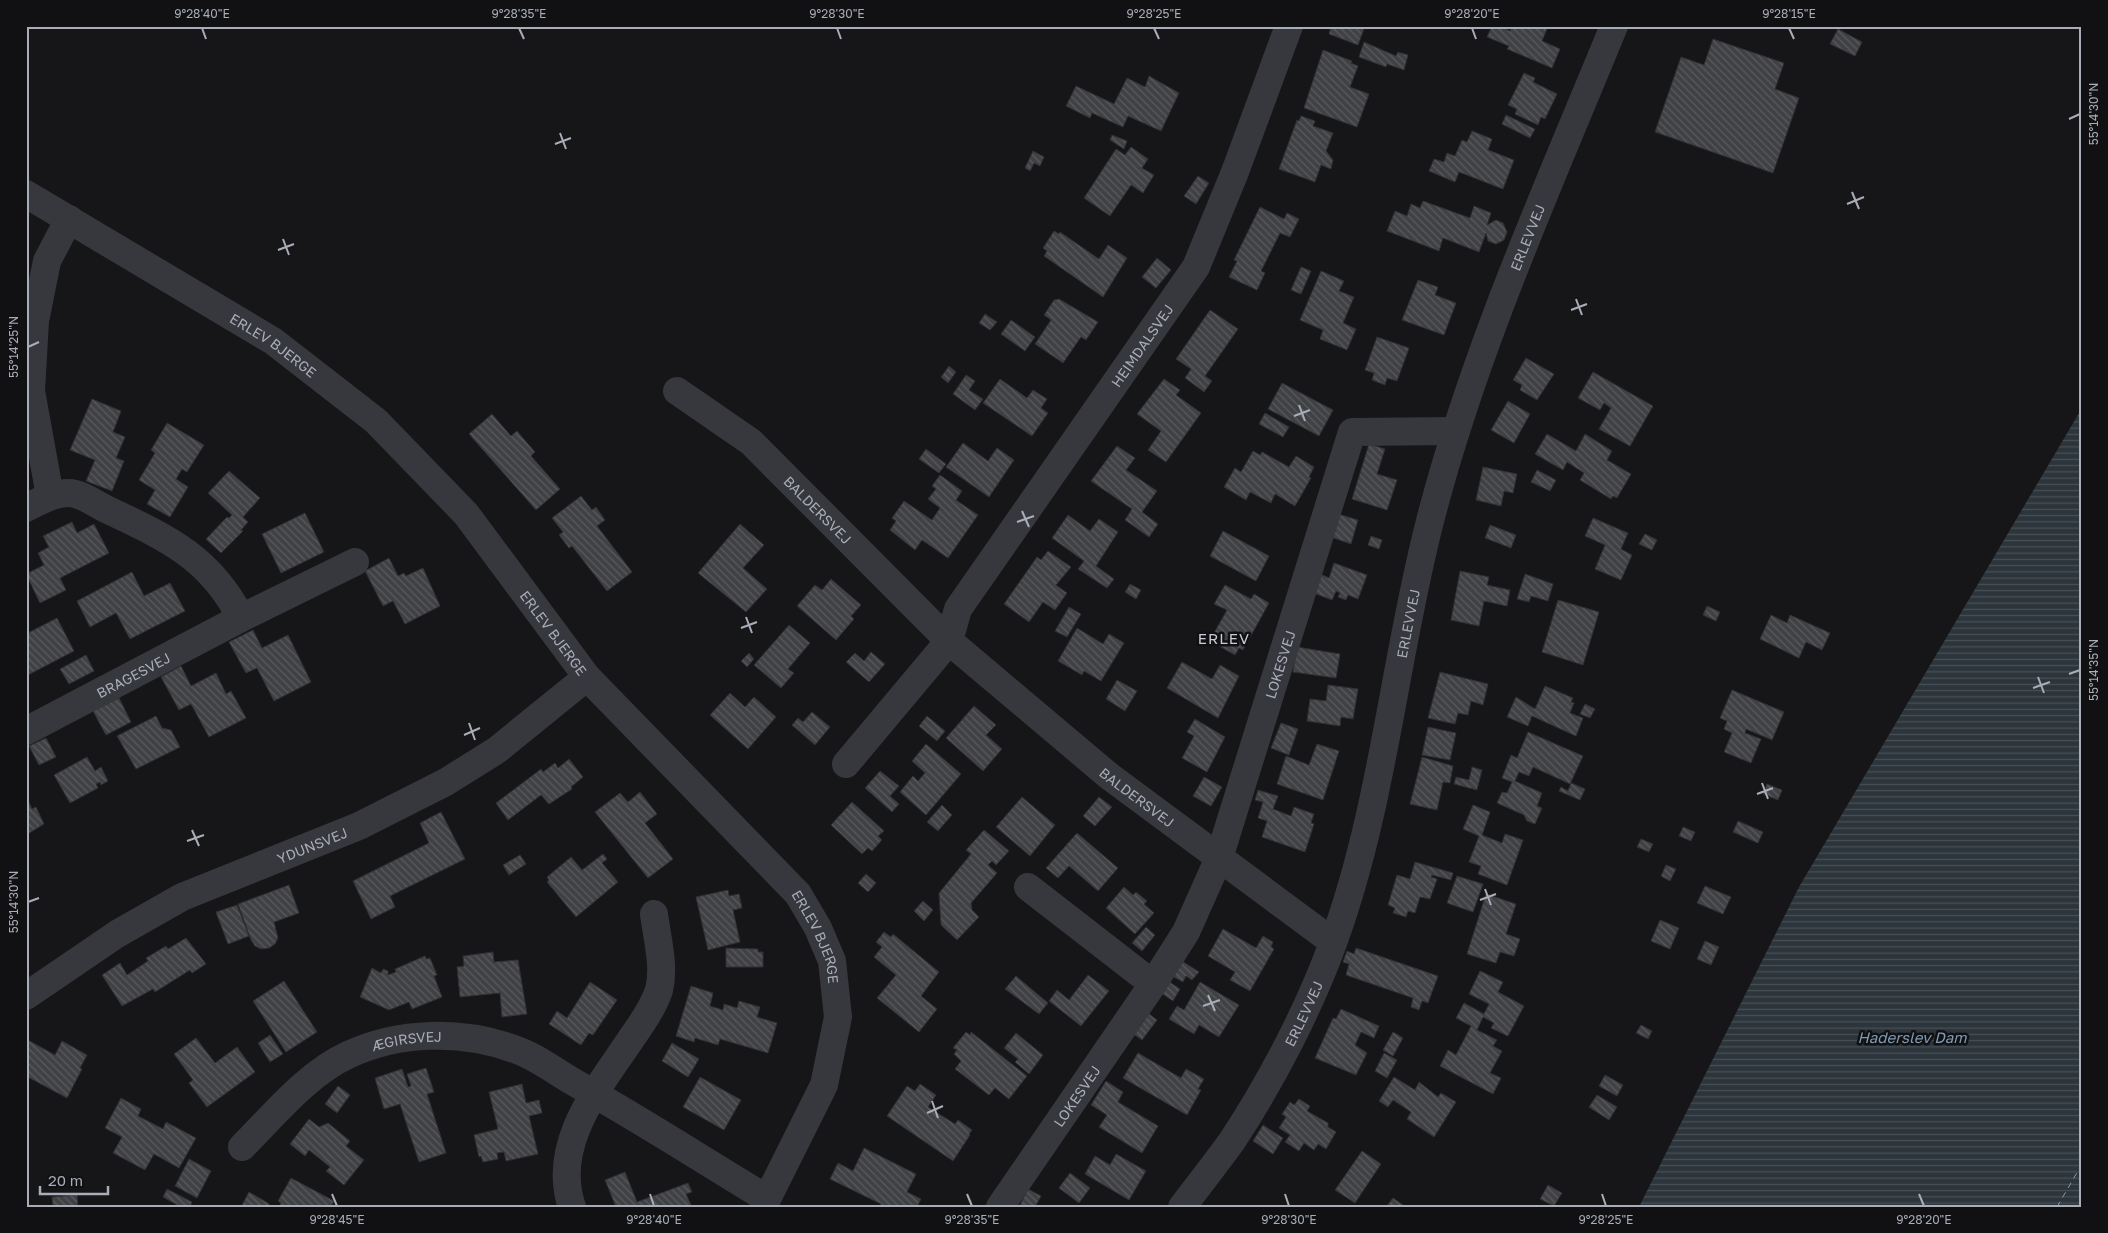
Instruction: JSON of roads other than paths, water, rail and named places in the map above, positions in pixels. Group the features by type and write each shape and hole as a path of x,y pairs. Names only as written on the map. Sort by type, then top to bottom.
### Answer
{"street":[{"name":"HEIMDALSVEJ","path":"949,641 958,609 1196,267 1235,172 1289,26"},
{"name":"ERLEVVEJ","path":"1182,1207 1232,1140 1290,1040 1333,942 1362,849 1430,522 1456,431 1509,283 1614,26"},
{"name":"ERLEV BJERGE","path":"26,194 273,341 376,421 466,514 587,677 798,894 818,928 832,960 838,1017 824,1085 764,1202"},
{"path":"50,496 31,391 35,321 47,261 69,219"},
{"name":"BALDERSVEJ","path":"677,390 751,442 949,641 1109,776 1333,942"},
{"name":"LOKESVEJ","path":"1000,1207 1153,984 1186,932 1219,858 1352,432 1456,431"},
{"path":"26,508 50,496 71,493 167,538 208,570 229,593 241,618"},
{"name":"BRAGESVEJ","path":"26,731 241,618 355,562"},
{"path":"846,764 949,641"},
{"name":"YDUNSVEJ","path":"26,996 117,934 182,897 359,826 446,782 497,750 587,677"},
{"path":"1028,887 1153,984"},
{"path":"572,1207 567,1193 565,1163 572,1137 595,1094 649,1013 659,989 661,962 654,914"},
{"name":"ÆGIRSVEJ","path":"242,1147 307,1082 347,1055 381,1044 426,1036 474,1038 516,1049 595,1094 764,1202"}],"water":[{"name":"Haderslev Dam","path":"2082,408 2082,1207 1639,1207 1799,887"}],"district":[{"name":"ERLEV","path":"1224,638"}]}
